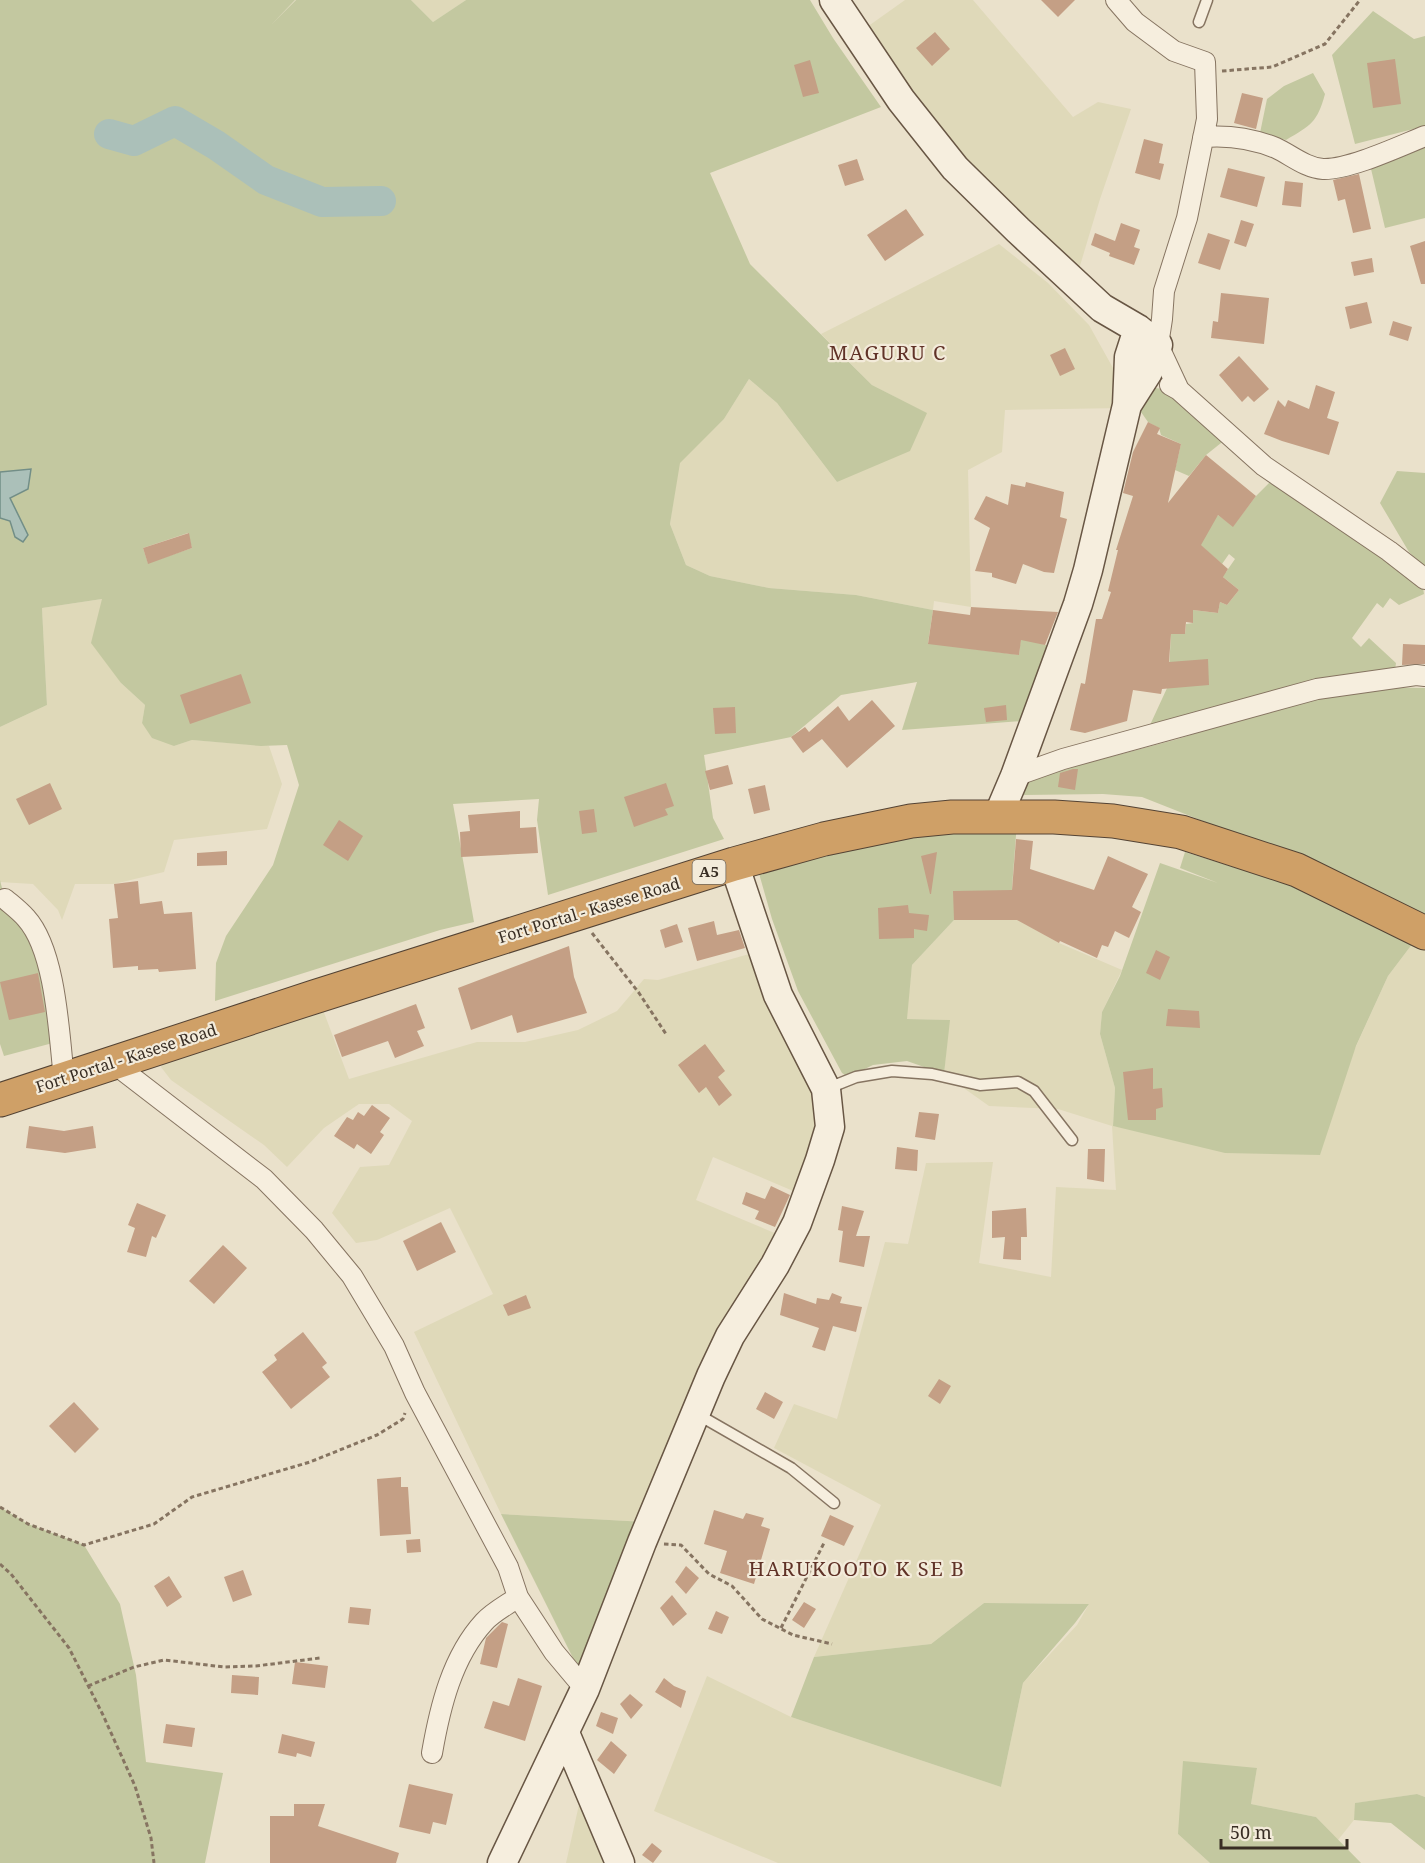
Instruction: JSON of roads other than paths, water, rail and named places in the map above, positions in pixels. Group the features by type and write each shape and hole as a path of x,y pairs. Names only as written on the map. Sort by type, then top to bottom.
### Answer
{"highway":[{"name":"Fort Portal - Kasese Road","path":"0,1100 112,1062 735,864 867,829 952,817 998,816 1113,821 1181,832 1297,870 1425,933"}],"street":[{"path":"834,0 901,100 956,168 1018,230 1102,308 1148,337 1179,390"},
{"path":"998,816 1078,604 1097,537 1138,364 1148,337 1162,320 1164,291 1187,218 1207,119 1205,62 1174,51 1135,22 1116,0"},
{"path":"1203,137 1225,135 1275,148 1306,164 1323,169 1348,166 1425,136"},
{"path":"1102,308 1138,364 1179,390 1264,466 1389,551 1425,579"},
{"path":"1015,776 1063,759 1317,689 1416,675 1425,676"},
{"path":"502,1863 585,1689 694,1413 730,1336 775,1265 797,1223 830,1126 826,1089 778,995 735,864"},
{"path":"5,899 26,918 35,931 46,956 64,1079"},
{"path":"112,1062 264,1179 314,1230 352,1276 394,1346 416,1393 508,1567 518,1598 554,1652 585,1689"},
{"path":"432,1753 437,1725 458,1658 486,1620 518,1598"},
{"path":"565,1733 620,1863"}],"lane":[{"path":"1199,22 1207,0"},
{"path":"826,1089 856,1077 892,1071 932,1074 980,1085 1018,1082 1034,1091 1072,1140"},
{"path":"694,1413 791,1468 834,1503"}],"water":[{"path":"31,469 28,489 10,498 28,535 23,542 15,537 10,521 0,518 0,472"}],"waterway":[{"path":"109,134 134,141 175,121 216,145 266,180 322,202 381,201"}],"district":[{"name":"MAGURU C","path":"888,353"},
{"name":"HARUKOOTO K SE B","path":"857,1569"}]}
